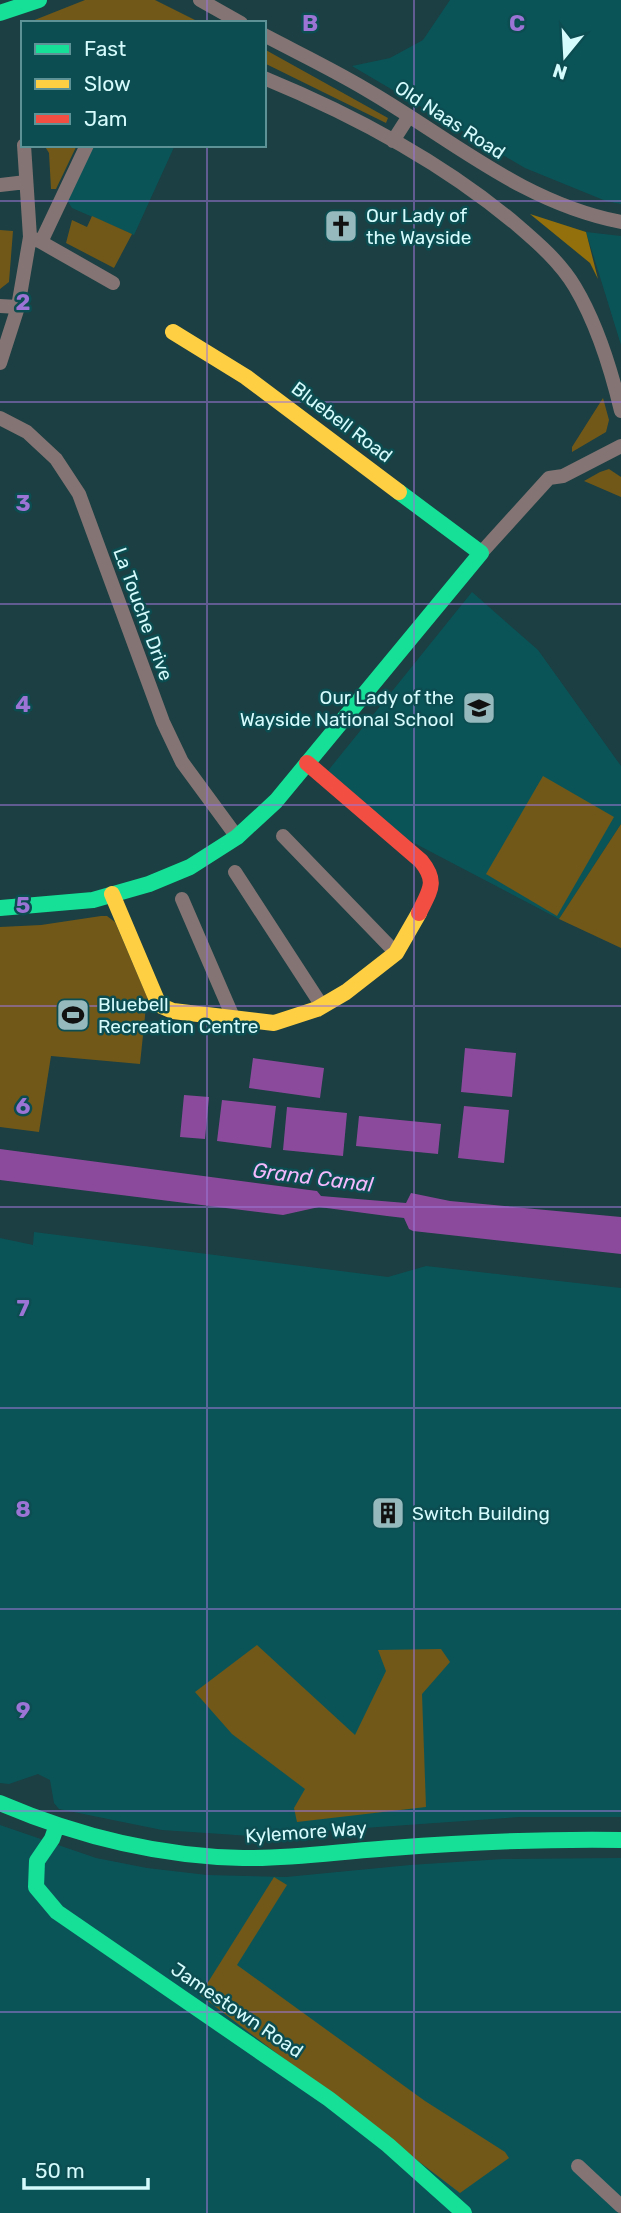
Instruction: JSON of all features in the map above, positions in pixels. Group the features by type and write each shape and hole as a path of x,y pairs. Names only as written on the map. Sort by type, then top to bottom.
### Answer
{"street":[{"path":"0,13 40,0"},
{"path":"200,0 237,21"},
{"name":"Old Naas Road","path":"266,36 371,92 528,191 572,208 621,222"},
{"path":"266,79 306,95 393,141 488,201 548,253 575,286 601,346 621,411"},
{"path":"393,141 409,116"},
{"path":"24,147 26,182 35,240"},
{"path":"0,363 35,240 86,147"},
{"path":"0,185 26,182"},
{"path":"35,240 113,283"},
{"path":"0,306 18,307"},
{"name":"Bluebell Road","path":"173,332 246,377 481,553"},
{"name":"La Touche Drive","path":"0,418 27,432 55,459 79,494 163,722 182,762 237,837"},
{"path":"0,908 69,903 149,884 190,867 237,837 276,801 481,553 550,478 562,476 621,446"},
{"path":"112,894 153,995 159,1004 173,1011 274,1023 322,1006 346,992 396,953 410,932 431,888 432,879 421,861 307,763"},
{"path":"284,836 396,953"},
{"path":"235,872 322,1006"},
{"path":"181,899 233,1017"},
{"name":"Kylemore Way","path":"0,1803 57,1825 148,1849 222,1857 307,1856 478,1841 621,1840"},
{"name":"Jamestown Road","path":"57,1825 52,1839 37,1861 36,1887 57,1912 329,2099 388,2145 464,2213"},
{"path":"578,2166 621,2206"}],"shaded area":[{"path":"85,0 155,0 197,21 32,21"},
{"path":"450,0 621,0 621,204 606,201 525,168 352,66 390,58 423,40"},
{"path":"266,50 388,118 386,123 266,64"},
{"path":"45,147 76,147 56,189 51,189 49,153"},
{"path":"86,147 174,147 134,235 72,208 63,194"},
{"path":"530,214 586,232 598,279 590,263"},
{"path":"92,216 132,234 114,268 66,243 72,220 87,227"},
{"path":"0,230 13,231 9,282 0,289"},
{"path":"586,232 621,236 621,345 605,293"},
{"path":"603,398 609,420 606,432 572,452 572,447"},
{"path":"609,469 621,477 621,497 584,481"},
{"name":"Our Lady of the Wayside National School","path":"472,592 538,650 621,766 621,824 559,919 395,833 327,772"},
{"path":"543,776 614,817 557,916 486,874"},
{"path":"621,824 621,948 559,919"},
{"name":"Bluebell Recreation Centre","path":"107,916 115,922 147,997 140,1064 51,1056 39,1132 0,1127 0,927 41,925"},
{"path":"465,1048 516,1053 512,1097 461,1092"},
{"path":"253,1058 324,1068 320,1098 249,1088"},
{"path":"184,1095 209,1097 205,1139 180,1137"},
{"path":"222,1100 276,1106 271,1148 217,1141"},
{"path":"464,1106 509,1110 504,1163 458,1158"},
{"path":"287,1107 347,1113 343,1156 283,1150"},
{"path":"359,1116 441,1124 438,1154 356,1146"},
{"path":"0,1149 317,1191 321,1196 406,1203 411,1193 450,1201 621,1217 621,1254 413,1231 409,1229 404,1218 319,1207 283,1215 0,1180"},
{"path":"34,1232 388,1277 426,1266 621,1288 621,1817 519,1817 251,1836 162,1830 59,1809 54,1803 50,1780 38,1774 9,1784 0,1783 0,1238 33,1245"},
{"path":"257,1645 355,1735 386,1671 378,1650 441,1649 450,1662 422,1694 426,1807 297,1822 294,1808 305,1789 232,1734 195,1692"},
{"path":"0,1825 96,1858 147,1868 207,1875 286,1877 503,1859 621,1858 621,2213 0,2213"},
{"path":"274,1877 287,1885 237,1965 425,2101 505,2152 509,2158 460,2193 200,1995"}],"traffic: fast":[{"path":"0,13 39,0"},
{"path":"0,908 93,900 149,884 190,867 237,837 276,801 481,553 399,492"},
{"path":"0,1803 58,1825 119,1842 180,1853 243,1858 478,1843 621,1840"},
{"path":"57,1825 52,1839 37,1861 36,1887 57,1912 329,2099 388,2145 464,2213"}],"traffic: slow":[{"path":"173,332 246,377 399,492"},
{"path":"112,894 159,1005 173,1011 274,1023 317,1009 346,992 396,953 419,913"}],"traffic: jam":[{"path":"307,763 421,861 431,881 419,913"}],"place":[{"name":"Our Lady of the Wayside","path":"341,226"},
{"name":"Our Lady of the Wayside National School","path":"479,708"},
{"name":"Bluebell Recreation Centre","path":"73,1015"},
{"name":"Switch Building","path":"388,1513"}],"water label":[{"name":"Grand Canal","path":"313,1177"}]}
